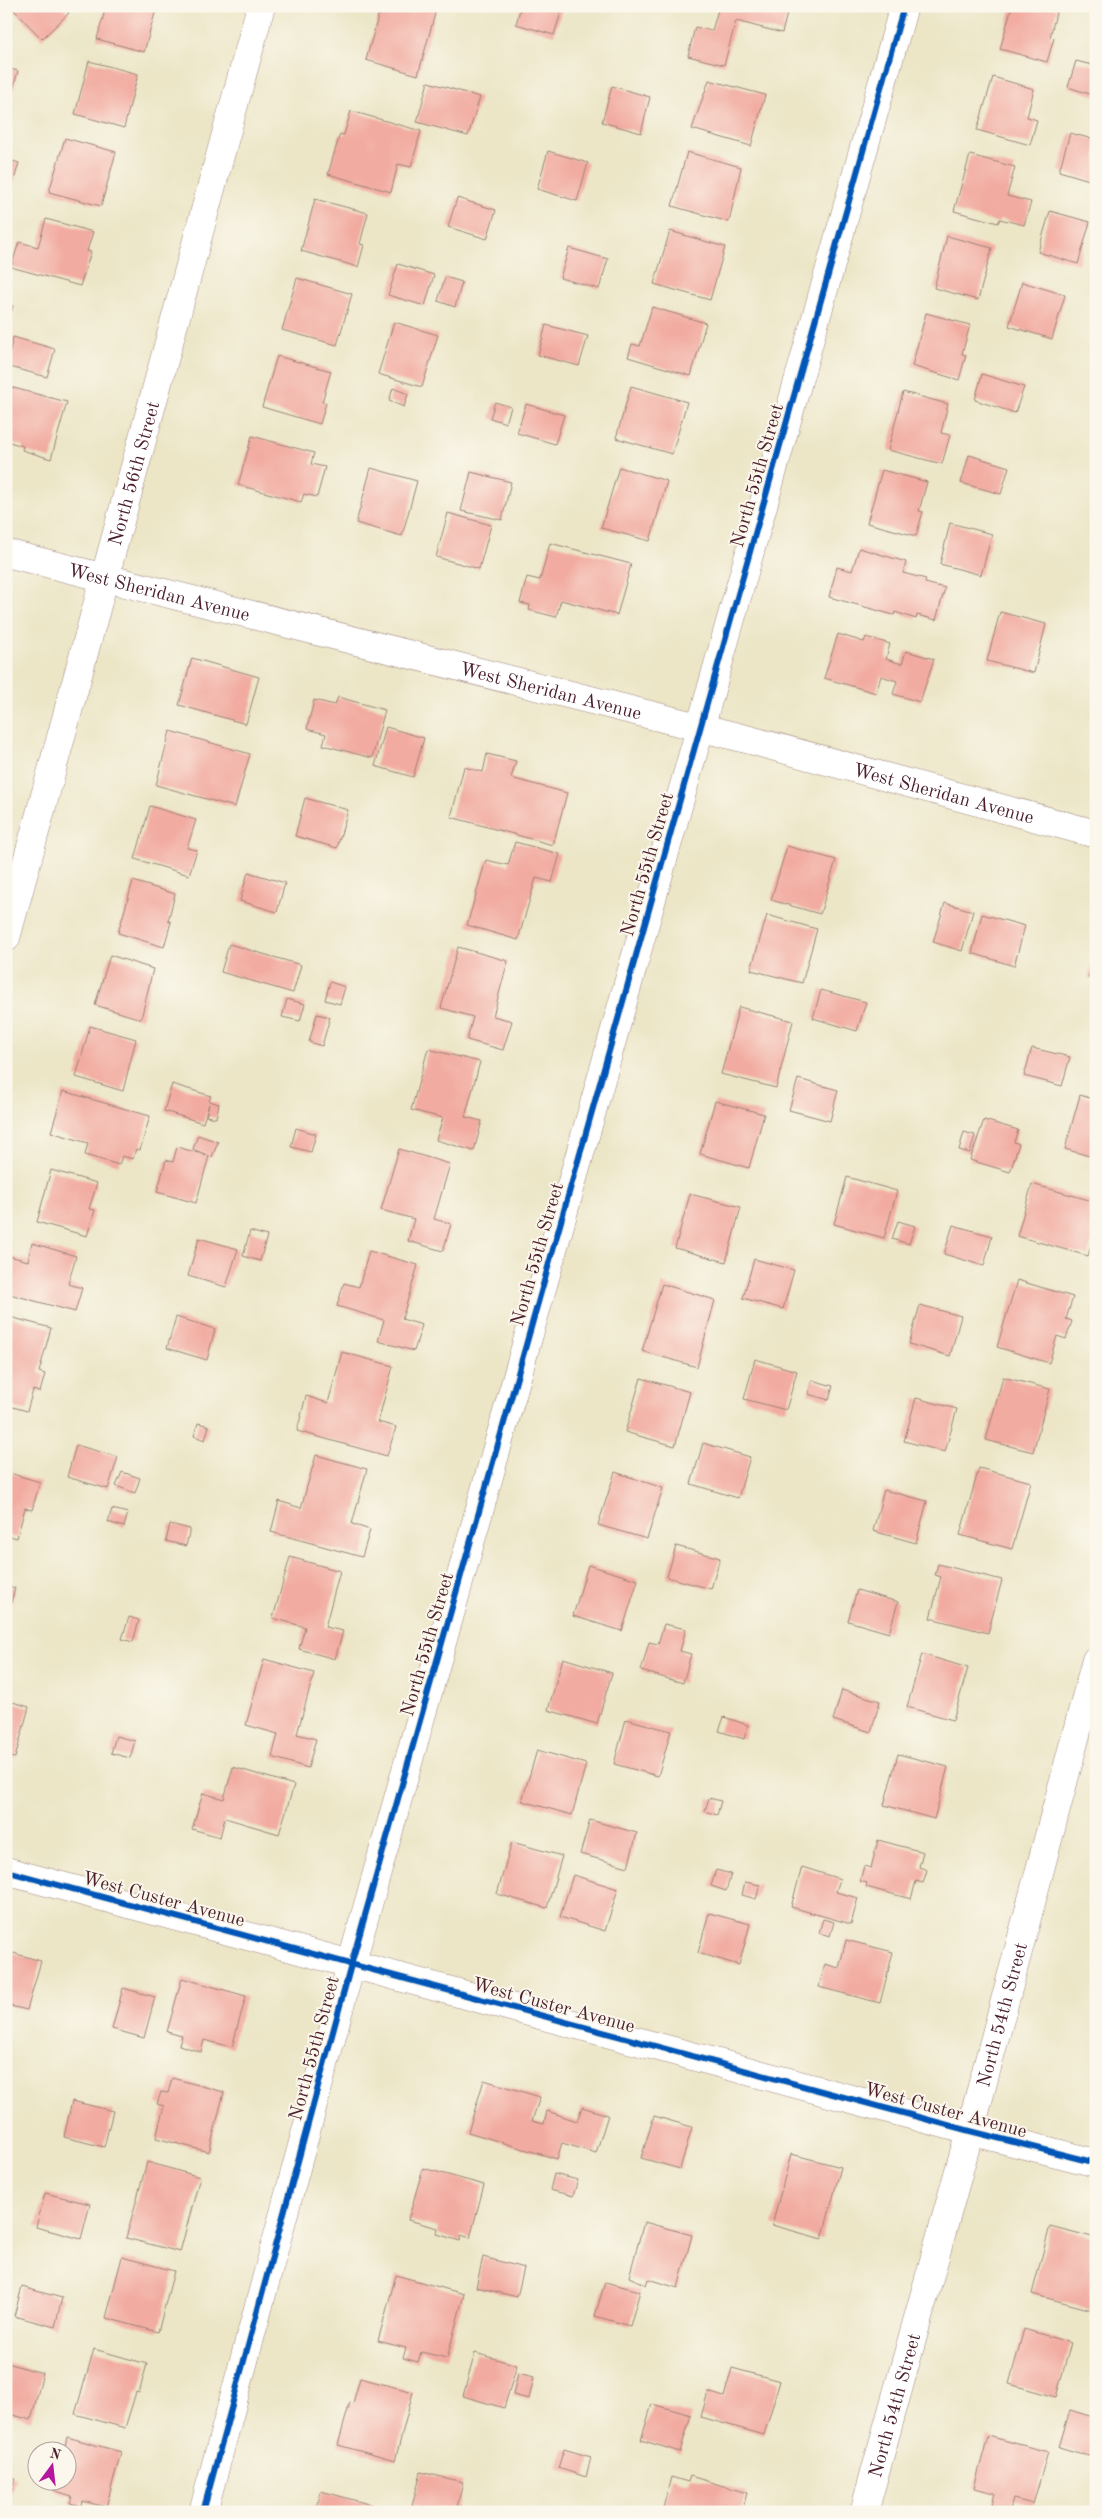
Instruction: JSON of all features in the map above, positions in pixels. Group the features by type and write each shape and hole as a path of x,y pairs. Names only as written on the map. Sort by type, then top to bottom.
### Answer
{"street":[{"name":"North 56th Street","path":"6,938 261,6"},
{"name":"North 55th Street","path":"203,2512 351,1966 904,6"},
{"name":"West Sheridan Avenue","path":"6,553 700,728 1096,834"},
{"name":"North 54th Street","path":"864,2512 970,2131 1096,1660"},
{"name":"West Custer Avenue","path":"6,1871 351,1966 1096,2163"}],"building":[{"path":"16,6 62,6 69,13 42,39 13,9"},
{"path":"106,6 157,6 144,52 97,39"},
{"path":"381,6 421,6 436,10 418,75 366,60"},
{"path":"521,6 563,6 554,35 516,24"},
{"path":"719,6 789,6 782,33 736,21 724,65 688,56 695,27 712,31"},
{"path":"1012,6 1047,6 1057,9 1050,37 1054,38 1047,62 1000,49"},
{"path":"89,61 138,74 124,128 75,114"},
{"path":"1076,61 1096,66 1096,96 1068,87"},
{"path":"6,68 18,71 7,112 6,112"},
{"path":"993,77 1034,89 1027,117 1037,120 1030,145 977,130"},
{"path":"709,80 765,95 751,146 692,129"},
{"path":"428,82 480,97 468,136 417,122"},
{"path":"612,86 650,97 641,133 602,122"},
{"path":"351,111 421,131 411,167 398,164 391,192 328,174 340,134 344,135"},
{"path":"1070,133 1096,140 1096,182 1059,171"},
{"path":"65,138 116,152 101,206 49,192"},
{"path":"548,151 588,163 577,201 537,189"},
{"path":"687,152 741,167 729,222 672,206"},
{"path":"970,155 1015,167 1007,196 1031,202 1024,225 1000,219 998,223 954,211"},
{"path":"6,159 19,163 8,201 6,201"},
{"path":"457,198 496,210 487,239 448,227"},
{"path":"315,199 368,213 360,244 364,245 358,267 301,251"},
{"path":"1050,211 1090,222 1078,264 1038,252"},
{"path":"46,219 93,232 87,251 91,252 80,286 11,267 19,242 38,247"},
{"path":"670,231 725,247 710,300 654,284"},
{"path":"947,236 992,248 978,300 934,288"},
{"path":"569,248 608,259 599,289 560,278"},
{"path":"398,264 434,275 425,306 388,295"},
{"path":"445,277 462,282 455,307 438,301"},
{"path":"297,278 352,294 337,345 282,330"},
{"path":"1022,282 1065,295 1052,339 1009,326"},
{"path":"6,304 13,306 7,329 6,329"},
{"path":"652,307 706,323 691,376 628,357 632,344 640,346"},
{"path":"926,313 970,325 962,354 966,355 959,380 912,366"},
{"path":"394,322 438,335 422,387 378,374"},
{"path":"546,325 588,336 579,366 538,355"},
{"path":"13,337 55,349 47,377 6,366"},
{"path":"277,356 331,371 322,402 326,403 320,424 262,407"},
{"path":"982,374 1024,387 1015,413 975,400"},
{"path":"6,386 67,402 51,459 22,450 23,446 6,441"},
{"path":"631,386 687,402 672,454 616,438"},
{"path":"393,388 408,394 404,407 389,401"},
{"path":"903,392 948,404 941,433 950,435 942,464 888,450"},
{"path":"495,402 511,407 506,423 490,418"},
{"path":"526,404 564,415 555,444 517,433"},
{"path":"252,436 314,453 311,464 325,467 317,497 304,494 301,502 238,485"},
{"path":"969,455 1009,467 1001,494 961,483"},
{"path":"619,467 667,481 650,541 601,528"},
{"path":"371,468 417,481 402,536 356,523"},
{"path":"882,470 927,482 919,511 923,512 916,536 867,523"},
{"path":"471,472 511,482 502,520 461,511"},
{"path":"448,513 491,525 479,569 436,557"},
{"path":"950,523 992,534 981,575 940,564"},
{"path":"550,543 631,564 617,615 561,600 556,617 529,610 530,605 520,603 527,577 540,580"},
{"path":"859,548 906,562 903,573 926,579 925,583 945,588 936,620 917,615 916,619 895,612 894,615 829,597 837,567 852,571"},
{"path":"1000,612 1046,624 1034,673 987,661"},
{"path":"838,634 864,642 866,637 890,644 886,659 902,664 906,651 934,659 920,702 893,694 897,681 881,676 876,693 824,678"},
{"path":"192,658 259,677 246,724 179,705"},
{"path":"338,697 385,710 372,758 323,745 326,734 307,729 314,700 335,705"},
{"path":"386,727 424,738 413,777 375,766"},
{"path":"170,731 250,754 235,807 156,785"},
{"path":"487,754 516,761 511,778 567,793 553,845 451,817 464,767 483,772"},
{"path":"305,798 348,810 337,848 295,836"},
{"path":"150,806 196,820 187,848 197,850 189,875 135,859"},
{"path":"515,842 560,854 552,882 536,878 518,940 467,925 486,860 508,865"},
{"path":"787,846 836,860 820,914 771,900"},
{"path":"248,872 285,883 277,912 240,901"},
{"path":"133,881 175,894 168,921 171,922 164,947 118,933"},
{"path":"945,903 973,911 962,951 933,942"},
{"path":"982,914 1025,926 1014,966 972,953"},
{"path":"767,915 817,929 802,983 751,970"},
{"path":"229,944 301,965 293,993 221,972"},
{"path":"458,947 508,961 493,1016 512,1021 503,1050 467,1040 473,1017 441,1008"},
{"path":"1096,953 1096,980 1088,978"},
{"path":"110,955 153,969 141,1019 95,1005"},
{"path":"330,982 345,987 340,1004 325,1000"},
{"path":"821,990 866,1002 857,1031 813,1018"},
{"path":"287,999 305,1004 300,1021 282,1017"},
{"path":"739,1007 793,1021 776,1088 721,1074"},
{"path":"317,1014 330,1017 322,1046 309,1042"},
{"path":"90,1026 136,1039 123,1091 76,1077"},
{"path":"1032,1048 1070,1057 1062,1086 1024,1076"},
{"path":"428,1049 480,1062 465,1117 482,1121 474,1151 436,1140 443,1118 411,1110"},
{"path":"798,1079 838,1090 830,1121 789,1110"},
{"path":"172,1084 211,1096 209,1101 219,1104 216,1118 206,1116 209,1104 203,1123 164,1111"},
{"path":"63,1091 150,1116 140,1150 136,1149 133,1159 122,1156 119,1165 85,1155 88,1143 51,1132"},
{"path":"1080,1095 1096,1100 1096,1158 1065,1149"},
{"path":"715,1101 764,1114 749,1168 700,1154"},
{"path":"984,1120 1018,1130 1014,1142 1019,1144 1010,1172 970,1160"},
{"path":"296,1128 316,1134 311,1152 291,1147"},
{"path":"964,1132 975,1135 970,1153 959,1150"},
{"path":"198,1135 218,1142 212,1157 193,1149"},
{"path":"177,1147 209,1156 196,1203 157,1192 166,1160 173,1162"},
{"path":"399,1149 450,1164 434,1219 451,1224 443,1251 408,1241 414,1219 381,1210"},
{"path":"51,1170 97,1183 89,1209 95,1210 87,1236 37,1222"},
{"path":"847,1177 897,1191 884,1238 834,1224"},
{"path":"1032,1184 1096,1202 1096,1228 1088,1256 1017,1236"},
{"path":"690,1194 741,1207 726,1262 675,1248"},
{"path":"898,1221 915,1226 909,1244 892,1239"},
{"path":"953,1225 992,1236 984,1266 944,1254"},
{"path":"250,1231 267,1236 260,1261 243,1256"},
{"path":"199,1238 238,1249 226,1287 188,1276"},
{"path":"32,1243 76,1256 68,1284 82,1288 75,1312 6,1293 6,1265 9,1256 28,1261"},
{"path":"369,1251 418,1265 402,1319 422,1325 414,1351 378,1341 384,1320 337,1306 344,1283 359,1287"},
{"path":"754,1259 794,1270 783,1309 743,1298"},
{"path":"1017,1280 1073,1297 1066,1319 1072,1321 1066,1339 1057,1336 1049,1363 997,1347"},
{"path":"662,1284 715,1300 697,1367 642,1351"},
{"path":"920,1305 961,1316 950,1356 909,1344"},
{"path":"6,1316 51,1328 39,1372 45,1374 40,1392 33,1390 27,1411 6,1405"},
{"path":"176,1317 215,1329 207,1360 167,1348"},
{"path":"342,1352 393,1366 378,1422 396,1427 387,1456 297,1431 306,1396 328,1403"},
{"path":"755,1359 797,1371 786,1410 744,1399"},
{"path":"1003,1377 1050,1389 1033,1452 986,1440"},
{"path":"641,1378 690,1392 675,1446 625,1432"},
{"path":"812,1380 833,1386 829,1400 808,1394"},
{"path":"916,1398 957,1409 945,1452 904,1441"},
{"path":"198,1423 209,1426 205,1440 194,1436"},
{"path":"703,1443 750,1457 738,1498 691,1484"},
{"path":"76,1445 118,1457 108,1489 67,1477"},
{"path":"316,1455 367,1469 352,1524 370,1530 362,1557 271,1532 279,1501 301,1508"},
{"path":"979,1468 1031,1482 1012,1549 960,1535"},
{"path":"6,1472 40,1482 32,1510 25,1508 17,1538 6,1535"},
{"path":"122,1472 140,1478 135,1493 116,1486"},
{"path":"615,1472 663,1488 647,1539 598,1525"},
{"path":"884,1490 927,1501 916,1543 873,1531"},
{"path":"112,1509 128,1513 124,1527 108,1522"},
{"path":"170,1524 190,1529 186,1546 166,1541"},
{"path":"676,1546 720,1558 711,1589 667,1577"},
{"path":"290,1557 340,1571 325,1627 343,1631 335,1659 299,1649 305,1627 273,1618"},
{"path":"938,1564 1002,1580 988,1633 930,1618 941,1577 935,1575"},
{"path":"588,1565 638,1580 622,1631 573,1616"},
{"path":"6,1586 15,1588 7,1617 6,1617"},
{"path":"857,1590 898,1602 889,1633 848,1621"},
{"path":"129,1617 139,1620 133,1642 122,1639"},
{"path":"664,1624 686,1629 680,1651 691,1654 683,1683 641,1671 649,1642 658,1644"},
{"path":"922,1654 968,1668 953,1720 907,1707"},
{"path":"563,1658 612,1673 597,1724 548,1710"},
{"path":"264,1659 314,1673 297,1734 316,1739 308,1768 272,1757 278,1734 246,1725"},
{"path":"842,1690 880,1701 871,1732 833,1720"},
{"path":"6,1700 29,1707 15,1758 6,1756"},
{"path":"724,1717 748,1725 744,1739 719,1731"},
{"path":"626,1719 671,1731 658,1776 614,1764"},
{"path":"116,1736 135,1741 130,1758 111,1753"},
{"path":"537,1750 586,1764 572,1815 522,1801"},
{"path":"898,1754 948,1767 934,1819 884,1805"},
{"path":"233,1767 294,1785 279,1834 225,1818 220,1837 192,1829 203,1793 224,1799"},
{"path":"709,1798 721,1801 717,1815 705,1811"},
{"path":"590,1820 637,1833 628,1867 580,1854"},
{"path":"878,1840 923,1852 919,1867 927,1870 923,1883 916,1881 911,1899 866,1887 867,1883 860,1881 864,1866 871,1868"},
{"path":"512,1842 562,1856 547,1908 497,1894"},
{"path":"802,1867 840,1879 836,1892 858,1898 851,1924 791,1907"},
{"path":"716,1870 731,1874 726,1891 711,1886"},
{"path":"573,1875 618,1889 605,1931 560,1917"},
{"path":"745,1882 760,1885 756,1899 742,1895"},
{"path":"709,1913 750,1924 739,1965 698,1953"},
{"path":"823,1919 834,1922 830,1936 819,1933"},
{"path":"846,1940 893,1952 880,2003 819,1987 825,1964 839,1968"},
{"path":"6,1951 41,1961 27,2010 6,2005"},
{"path":"182,1978 246,1996 232,2047 204,2040 201,2052 179,2045 182,2036 167,2032"},
{"path":"123,1988 155,1997 144,2038 112,2029"},
{"path":"172,2078 224,2092 209,2152 156,2138 164,2106 157,2104 161,2092 168,2093"},
{"path":"484,2080 540,2097 532,2121 544,2124 547,2111 577,2121 582,2107 608,2115 596,2153 562,2143 557,2159 468,2132"},
{"path":"72,2101 113,2111 104,2147 64,2137"},
{"path":"654,2116 692,2127 680,2169 641,2158"},
{"path":"791,2154 841,2167 822,2239 772,2225"},
{"path":"147,2162 200,2177 180,2252 126,2238"},
{"path":"423,2168 484,2185 470,2238 461,2235 460,2241 437,2234 438,2228 408,2220"},
{"path":"554,2174 578,2180 573,2196 550,2190"},
{"path":"45,2193 90,2204 81,2239 36,2227"},
{"path":"644,2222 692,2235 678,2288 648,2279 646,2285 629,2277"},
{"path":"1050,2226 1096,2238 1096,2254 1090,2274 1096,2276 1096,2311 1032,2294"},
{"path":"122,2257 174,2271 158,2332 106,2318"},
{"path":"483,2257 524,2268 517,2297 476,2287"},
{"path":"396,2275 464,2294 447,2358 421,2352 418,2362 403,2358 406,2348 378,2341"},
{"path":"605,2282 640,2291 630,2326 595,2316"},
{"path":"22,2287 62,2298 55,2327 14,2316"},
{"path":"1024,2329 1071,2343 1056,2397 1009,2384"},
{"path":"94,2349 147,2364 139,2393 136,2392 125,2428 75,2414"},
{"path":"475,2353 517,2365 504,2408 463,2396"},
{"path":"6,2363 43,2373 31,2420 6,2413"},
{"path":"732,2368 780,2381 764,2435 701,2417 708,2392 724,2397"},
{"path":"518,2373 534,2377 529,2399 513,2395"},
{"path":"360,2378 413,2392 395,2461 338,2445 350,2402 353,2403"},
{"path":"652,2404 691,2415 680,2452 641,2440"},
{"path":"1070,2410 1096,2418 1096,2458 1059,2447"},
{"path":"988,2436 1048,2452 1033,2504 1013,2499 1010,2510 992,2505 995,2493 974,2488"},
{"path":"67,2437 78,2440 66,2440"},
{"path":"78,2440 121,2452 106,2507 82,2501 81,2506 70,2503 72,2496 53,2490 78,2490"},
{"path":"564,2449 591,2457 586,2477 558,2468"},
{"path":"421,2472 463,2482 456,2512 436,2512 412,2506"},
{"path":"6,2476 15,2478 7,2509 6,2509"},
{"path":"690,2476 747,2493 742,2512 662,2512 671,2477 688,2482"},
{"path":"321,2491 372,2505 370,2512 316,2512"}],"cycle path":[{"path":"203,2512 351,1965 904,6"},
{"path":"6,1871 970,2131 1096,2163"}]}
